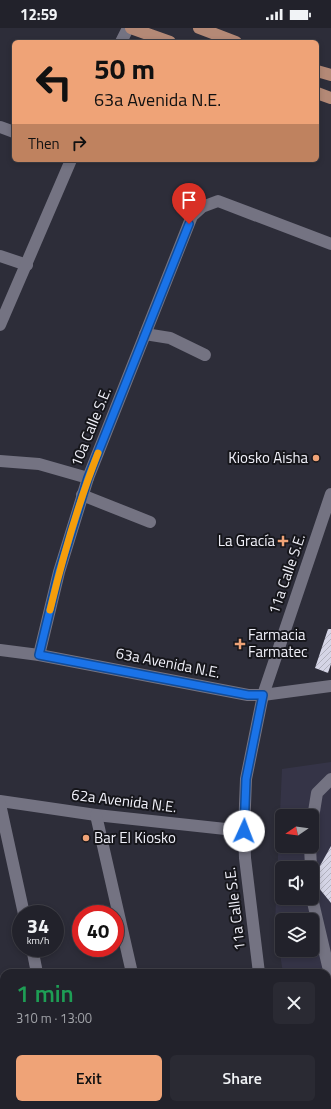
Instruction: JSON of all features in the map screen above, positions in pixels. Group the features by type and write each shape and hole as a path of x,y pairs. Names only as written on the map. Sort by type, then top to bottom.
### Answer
{"main road":[{"path":"131,28 164,40"},
{"path":"199,28 229,40"},
{"path":"319,72 331,76"},
{"path":"319,94 331,98"}],"street":[{"path":"123,40 128,28"},
{"path":"0,127 12,131"},
{"path":"0,325 70,162"},
{"name":"10a Calle S.E.","path":"39,655 59,572 82,495 192,216 202,206 218,201 331,244"},
{"path":"0,256 27,265"},
{"path":"146,334 170,338 205,355"},
{"path":"0,460 39,464 88,478"},
{"name":"11a Calle S.E.","path":"259,969 244,831 246,779 263,695 331,494"},
{"path":"82,495 150,522"},
{"name":"63a Avenida N.E.","path":"0,650 39,655 240,693 263,695 331,686"},
{"path":"314,809 317,793 331,779"},
{"path":"0,802 22,905"},
{"name":"62a Avenida N.E.","path":"0,802 96,815 244,831"},
{"path":"96,815 131,969"},
{"path":"314,905 329,969"},
{"path":"34,957 36,969"}],"shaded area":[{"path":"331,762 331,969 282,969 280,957 319,957 319,913 275,913 276,905 319,905 319,861 278,861 278,853 319,853 319,809 280,809 282,769"}],"building":[{"path":"328,629 331,629 331,664 328,673 315,668"},
{"path":"331,846 331,903 319,888 319,868"}],"slow traffic":[{"path":"50,610 59,572 82,495 98,453"}],"place":[{"name":"Kiosko Aisha","path":"316,458"},
{"name":"La Gracía","path":"283,541"},
{"name":"Farmacia Farmatec","path":"240,644"},
{"name":"Bar El Kiosko","path":"86,838"}],"route":[{"path":"189,224 82,495 59,572 39,655 248,695 263,695 246,779 244,831"}]}
